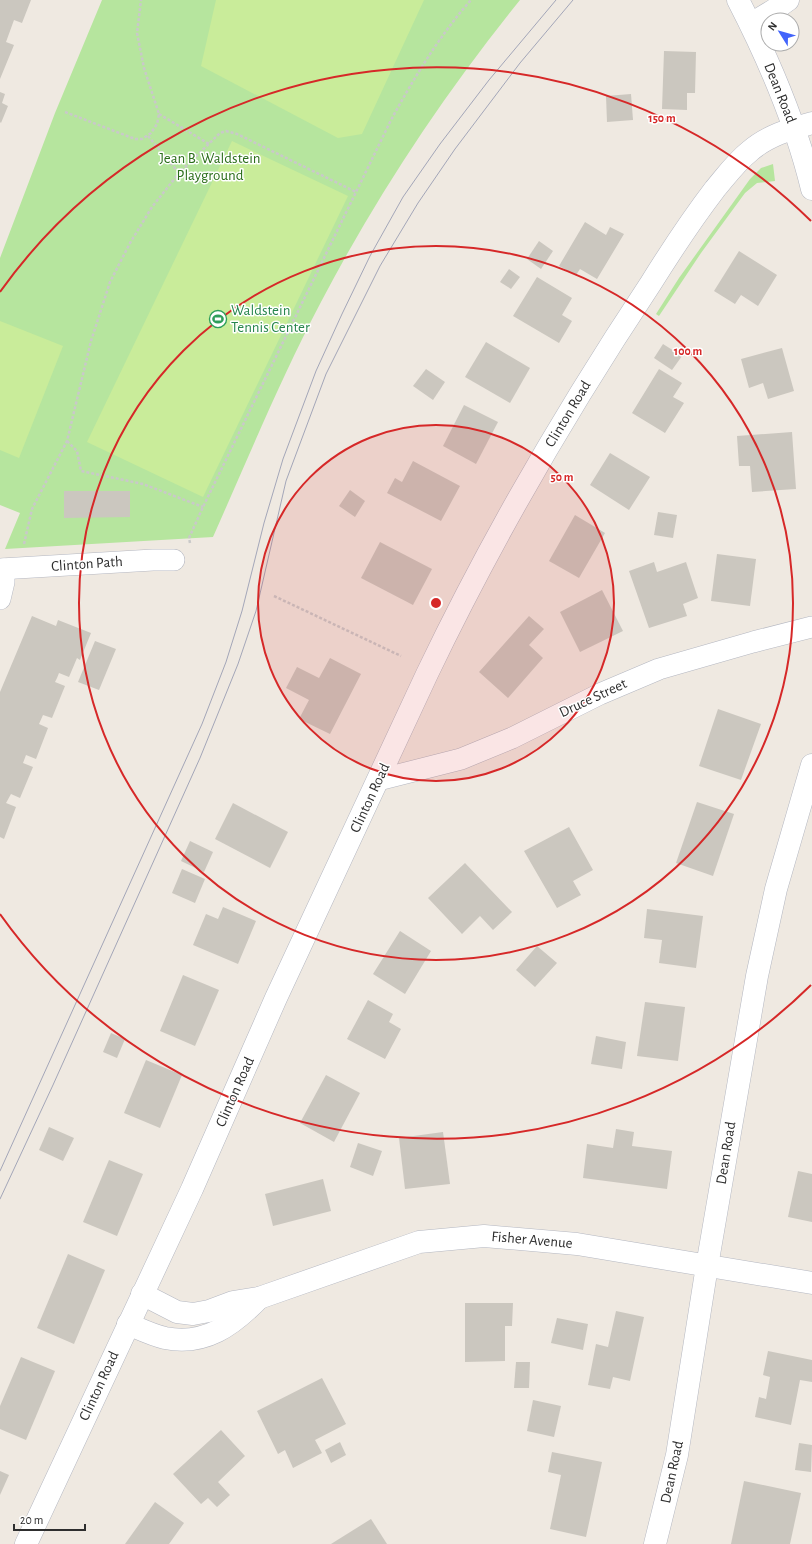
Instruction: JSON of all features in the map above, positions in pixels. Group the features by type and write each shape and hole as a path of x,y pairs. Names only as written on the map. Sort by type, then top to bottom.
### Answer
{"street":[{"name":"Dean Road","path":"738,0 751,24 772,72 803,126 812,189"},
{"path":"751,24 788,0"},
{"name":"Clinton Road","path":"26,1544 192,1189 276,998 451,623 492,545 558,430 623,325 706,201 734,166 759,144 803,126"},
{"name":"Clinton Path","path":"8,569 174,560"},
{"path":"0,599 8,569"},
{"name":"Druce Street","path":"378,780 461,759 512,738 600,694 659,669 812,627"},
{"name":"Dean Road","path":"655,1544 669,1490 676,1455 757,976 776,890 812,766"},
{"name":"Fisher Avenue","path":"142,1294 177,1312 193,1314 209,1311 233,1302 259,1298 419,1242 484,1236 577,1244 812,1283"},
{"name":"Fisher Avenue","path":"128,1324 167,1338 188,1339 200,1337 221,1330 232,1324 259,1298"}],"path":[{"path":"65,112 135,139 142,140 154,129 159,114 144,68 137,33 141,0"},
{"path":"189,538 402,100 445,31 471,0"},
{"path":"159,114 208,144"},
{"path":"8,569 32,509 67,441 91,341 110,282 145,217 179,173 208,144 226,131 233,132 356,192"},
{"path":"148,136 179,173"},
{"path":"67,441 77,451 81,471 142,484 203,507"},
{"path":"274,596 401,656"}],"green space":[{"name":"Jean B. Waldstein Playground","path":"102,0 520,0 438,109 365,223 306,331 265,418 213,537 5,549 20,513 0,505 0,258 55,113"},
{"path":"216,0 424,0 362,134 338,138 201,66"},
{"name":"Waldstein Tennis Center","path":"232,141 348,196 203,497 87,442"},
{"path":"773,164 775,181 757,183 745,193 701,253 659,316 656,314 679,278 750,179 761,168"},
{"path":"0,321 63,346 19,458 0,450"}],"building":[{"path":"0,0 31,0 22,23 14,20 6,42 14,45 0,79"},
{"path":"664,51 696,52 695,93 687,93 687,110 662,109"},
{"path":"0,92 5,94 2,103 8,106 1,123 0,122"},
{"path":"631,94 633,120 607,122 606,96"},
{"path":"585,222 606,235 610,227 624,234 597,279 580,269 576,275 559,266"},
{"path":"539,241 553,251 541,269 527,259"},
{"path":"739,251 777,275 758,306 741,295 735,304 714,291"},
{"path":"509,269 520,277 511,289 500,282"},
{"path":"537,277 572,298 562,315 572,321 559,343 513,316"},
{"path":"486,342 530,368 510,403 465,377"},
{"path":"663,344 682,356 672,370 654,358"},
{"path":"782,348 794,391 768,399 763,383 749,388 741,359"},
{"path":"426,369 445,382 433,400 413,386"},
{"path":"659,369 682,383 673,397 684,403 665,433 632,413"},
{"path":"464,405 498,422 476,464 443,446"},
{"path":"792,432 796,489 752,492 750,466 739,466 737,436"},
{"path":"610,453 650,477 629,510 590,485"},
{"path":"413,461 460,486 441,521 387,493 395,478 402,482"},
{"path":"350,490 365,501 355,517 339,506"},
{"path":"64,491 130,491 130,517 64,518"},
{"path":"658,512 677,515 673,538 654,535"},
{"path":"575,515 605,533 579,578 549,561"},
{"path":"380,542 432,569 413,605 361,578"},
{"path":"717,554 756,559 750,606 711,601"},
{"path":"654,562 657,572 686,562 698,598 683,604 687,616 649,628 629,571"},
{"path":"602,590 623,631 580,652 560,612"},
{"path":"32,616 56,626 58,620 91,633 80,660 77,658 69,677 59,673 55,682 65,686 52,718 43,715 39,724 48,728 36,759 26,755 23,763 33,767 20,798 11,794 6,803 16,807 4,839 0,837 0,692"},
{"path":"529,616 544,629 529,645 543,658 508,698 479,672"},
{"path":"95,641 116,649 99,690 78,682"},
{"path":"330,658 361,674 330,734 299,719 309,700 286,688 297,667 319,678"},
{"path":"718,709 761,724 741,780 699,766"},
{"path":"697,802 734,814 713,876 676,863"},
{"path":"233,803 288,832 270,868 215,839"},
{"path":"569,827 593,870 573,881 581,895 557,908 524,851"},
{"path":"190,841 213,852 204,872 181,861"},
{"path":"465,863 512,912 493,930 480,916 462,934 428,898"},
{"path":"182,869 205,879 195,903 172,893"},
{"path":"223,907 256,921 238,964 193,945 206,914 218,919"},
{"path":"647,909 703,916 696,968 659,963 662,940 644,938"},
{"path":"400,931 431,951 405,994 373,974"},
{"path":"537,946 557,963 535,987 516,970"},
{"path":"183,975 219,990 195,1046 160,1031"},
{"path":"368,1000 393,1014 389,1022 401,1029 385,1059 347,1039"},
{"path":"645,1002 685,1007 678,1061 637,1056"},
{"path":"111,1033 125,1039 117,1058 103,1052"},
{"path":"596,1036 626,1042 622,1069 591,1064"},
{"path":"146,1060 182,1075 160,1128 124,1113"},
{"path":"326,1075 360,1093 334,1142 300,1123"},
{"path":"49,1127 74,1138 63,1161 39,1150"},
{"path":"616,1129 634,1132 632,1146 672,1151 667,1189 583,1178 587,1144 613,1148"},
{"path":"443,1132 450,1184 405,1189 399,1138"},
{"path":"358,1143 382,1151 373,1176 350,1167"},
{"path":"109,1160 143,1174 117,1236 83,1222"},
{"path":"798,1171 812,1174 812,1222 788,1217"},
{"path":"323,1179 331,1211 273,1226 265,1194"},
{"path":"68,1254 105,1270 74,1344 37,1328"},
{"path":"465,1303 513,1303 512,1326 505,1326 505,1361 465,1362"},
{"path":"616,1311 644,1317 630,1381 613,1377 610,1389 588,1385 596,1344 608,1347"},
{"path":"557,1318 588,1324 583,1350 551,1343"},
{"path":"768,1351 812,1360 812,1382 800,1380 791,1425 755,1417 759,1397 766,1399 770,1377 763,1375"},
{"path":"21,1357 55,1371 26,1440 0,1429 0,1406"},
{"path":"516,1362 530,1362 529,1388 514,1388"},
{"path":"322,1378 346,1424 315,1440 322,1453 293,1468 285,1450 278,1454 257,1411"},
{"path":"533,1400 561,1406 554,1437 527,1431"},
{"path":"221,1430 245,1456 218,1482 230,1495 217,1507 208,1498 201,1504 173,1474"},
{"path":"340,1442 346,1455 331,1463 325,1450"},
{"path":"799,1443 812,1445 811,1472 795,1470"},
{"path":"552,1452 602,1462 586,1537 550,1529 561,1475 548,1472"},
{"path":"0,1471 9,1475 0,1495"},
{"path":"744,1481 801,1493 790,1544 731,1544"},
{"path":"155,1502 184,1523 169,1544 125,1544"},
{"path":"371,1519 387,1544 331,1544"}],"tram line":[{"path":"0,1171 202,724 226,662 242,611 264,523 283,459 316,371 342,314 370,256 403,197 440,144 489,80 556,0"},
{"path":"0,1199 200,758 238,664 256,611 286,481 326,374 380,266 418,203 455,149 520,63 573,0"}],"place":[{"name":"Waldstein Tennis Center","path":"218,319"}]}
